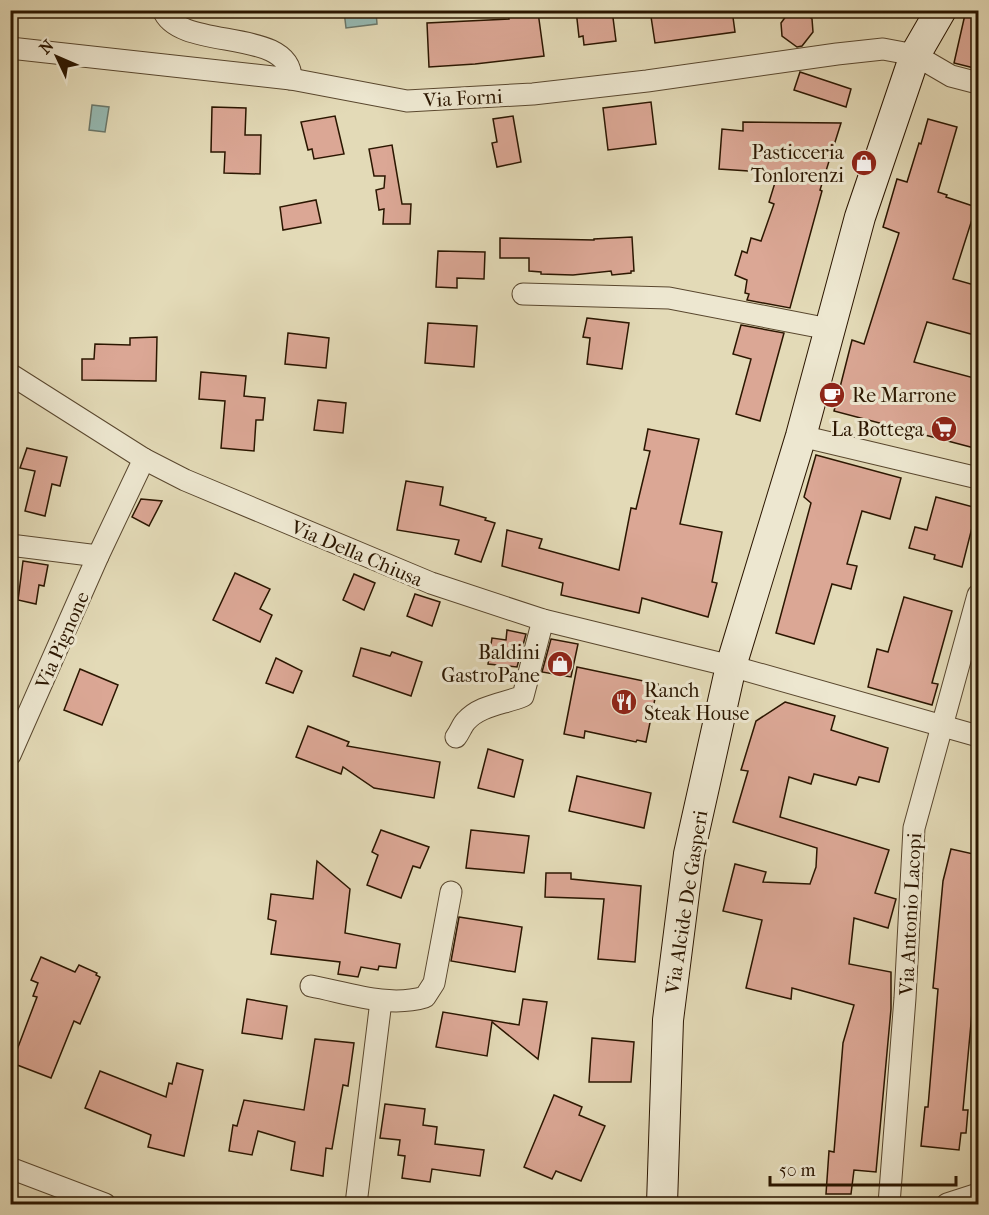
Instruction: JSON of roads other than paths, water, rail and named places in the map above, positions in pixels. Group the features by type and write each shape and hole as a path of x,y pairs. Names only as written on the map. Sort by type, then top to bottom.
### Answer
{"main road":[{"name":"Via Alcide De Gasperi","path":"662,1204 668,1020 689,854 731,666 801,436 860,217 915,55 941,10"}],"street":[{"path":"163,10 176,26 217,38 269,48 287,63 291,70 291,79"},
{"name":"Via Forni","path":"10,48 291,79 407,101 533,94 884,49 915,55 951,76 978,83"},
{"path":"524,294 669,298 829,329"},
{"name":"Via Della Chiusa","path":"10,374 144,459 185,480 431,583 543,620 731,666 978,736"},
{"path":"801,436 978,478"},
{"name":"Via Pignone","path":"10,755 98,556 144,459"},
{"path":"10,545 98,556"},
{"name":"Via Antonio Lacopi","path":"889,1204 905,998 914,828 978,595"},
{"path":"456,738 466,721 482,709 523,696 543,620"},
{"path":"311,986 381,1001 410,1002 425,997 434,983 451,892"},
{"path":"356,1204 381,1001"},
{"path":"10,1168 105,1204"},
{"path":"947,1204 978,1194"}],"water":[{"path":"344,11 376,11 377,24 346,28"},
{"path":"92,105 109,107 105,132 89,130"}],"place":[{"name":"Pasticceria Tonlorenzi","path":"864,163"},
{"name":"Re Marrone","path":"832,395"},
{"name":"La Bottega","path":"944,429"},
{"name":"Baldini GastroPane","path":"560,664"},
{"name":"Ranch Steak House","path":"624,702"}]}
